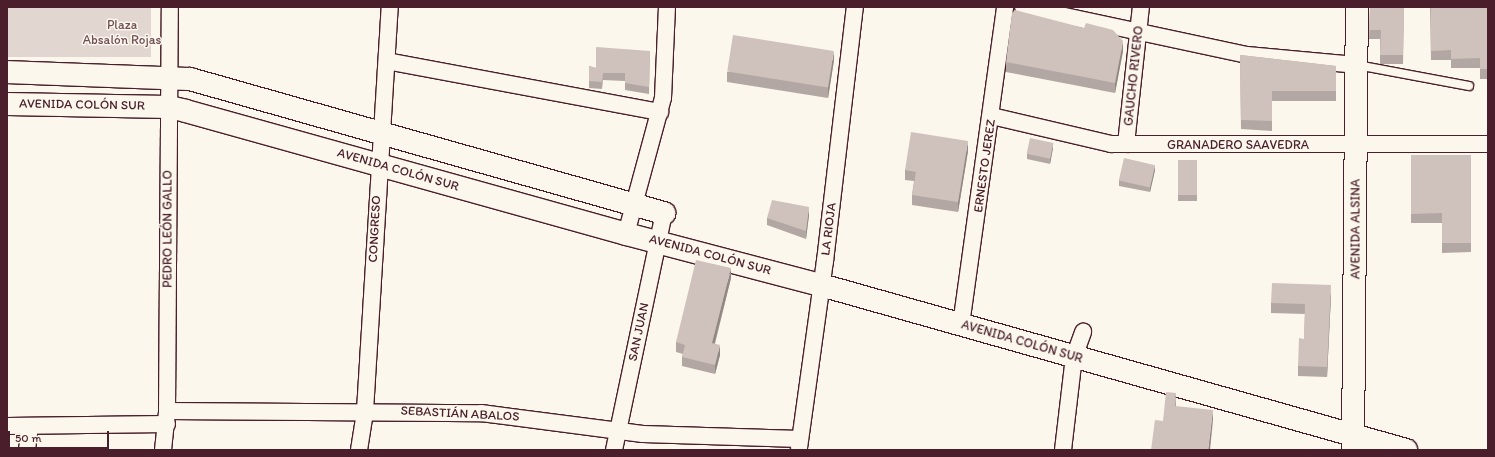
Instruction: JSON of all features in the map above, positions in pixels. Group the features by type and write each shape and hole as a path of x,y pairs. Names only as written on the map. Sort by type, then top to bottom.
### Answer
{"main road":[{"name":"AVENIDA ALSINA","path":"1354,443 1357,7"},
{"path":"7,72 169,76 190,79 664,213"},
{"name":"AVENIDA COLÓN SUR","path":"7,104 169,107 626,234 658,240 821,285 1074,358 1354,443 1406,450"}],"street":[{"name":"PEDRO LEÓN GALLO","path":"163,450 167,417 170,7"},
{"name":"CONGRESO","path":"360,450 365,411 379,165 383,134 390,7"},
{"path":"626,234 660,112 667,7"},
{"name":"LA RIOJA","path":"799,444 821,285 855,7"},
{"name":"ERNESTO JEREZ","path":"961,325 992,116 1005,7"},
{"path":"1023,7 1247,55 1356,65"},
{"name":"GAUCHO RIVERO","path":"1126,144 1142,7"},
{"path":"387,61 660,112"},
{"name":"GRANADERO SAAVEDRA","path":"992,116 1097,141 1126,144 1356,146 1488,144"},
{"name":"SAN JUAN","path":"614,450 664,213"},
{"path":"1063,450 1074,358 1083,332"},
{"name":"SEBASTIÁN ABALOS","path":"7,426 30,426 167,417 365,411 504,414 643,434 799,444"},
{"path":"27,450 30,426"}],"lane":[{"path":"1356,65 1469,86"}],"green space":[{"name":"Plaza Absalón Rojas","path":"7,7 151,7 151,57 7,57"}],"building":[{"path":"1370,7 1404,7 1403,55 1380,55 1381,30 1369,30"},
{"path":"1431,7 1488,7 1488,69 1480,69 1480,58 1451,59 1451,50 1431,51"},
{"path":"1015,10 1084,28 1086,23 1113,30 1123,41 1115,83 1006,62 1012,13"},
{"path":"733,35 834,51 828,88 727,72"},
{"path":"596,47 650,51 649,87 625,83 625,73 603,73 602,82 589,81 589,66 596,68"},
{"path":"1240,55 1336,66 1336,91 1272,91 1272,121 1241,120"},
{"path":"911,132 968,141 958,202 912,195 916,172 905,170"},
{"path":"1030,138 1053,143 1050,159 1027,154"},
{"path":"1411,155 1471,155 1471,243 1442,243 1442,213 1411,214"},
{"path":"1124,158 1155,165 1150,188 1119,180"},
{"path":"1178,160 1197,160 1197,195 1178,195"},
{"path":"772,200 809,207 806,231 767,218"},
{"path":"696,260 731,268 712,343 720,345 715,365 682,357 685,345 676,342"},
{"path":"1272,283 1331,285 1327,367 1298,366 1299,338 1304,339 1305,304 1271,303"},
{"path":"1166,392 1176,393 1175,406 1213,410 1208,450 1151,450 1155,420 1163,421"}]}
